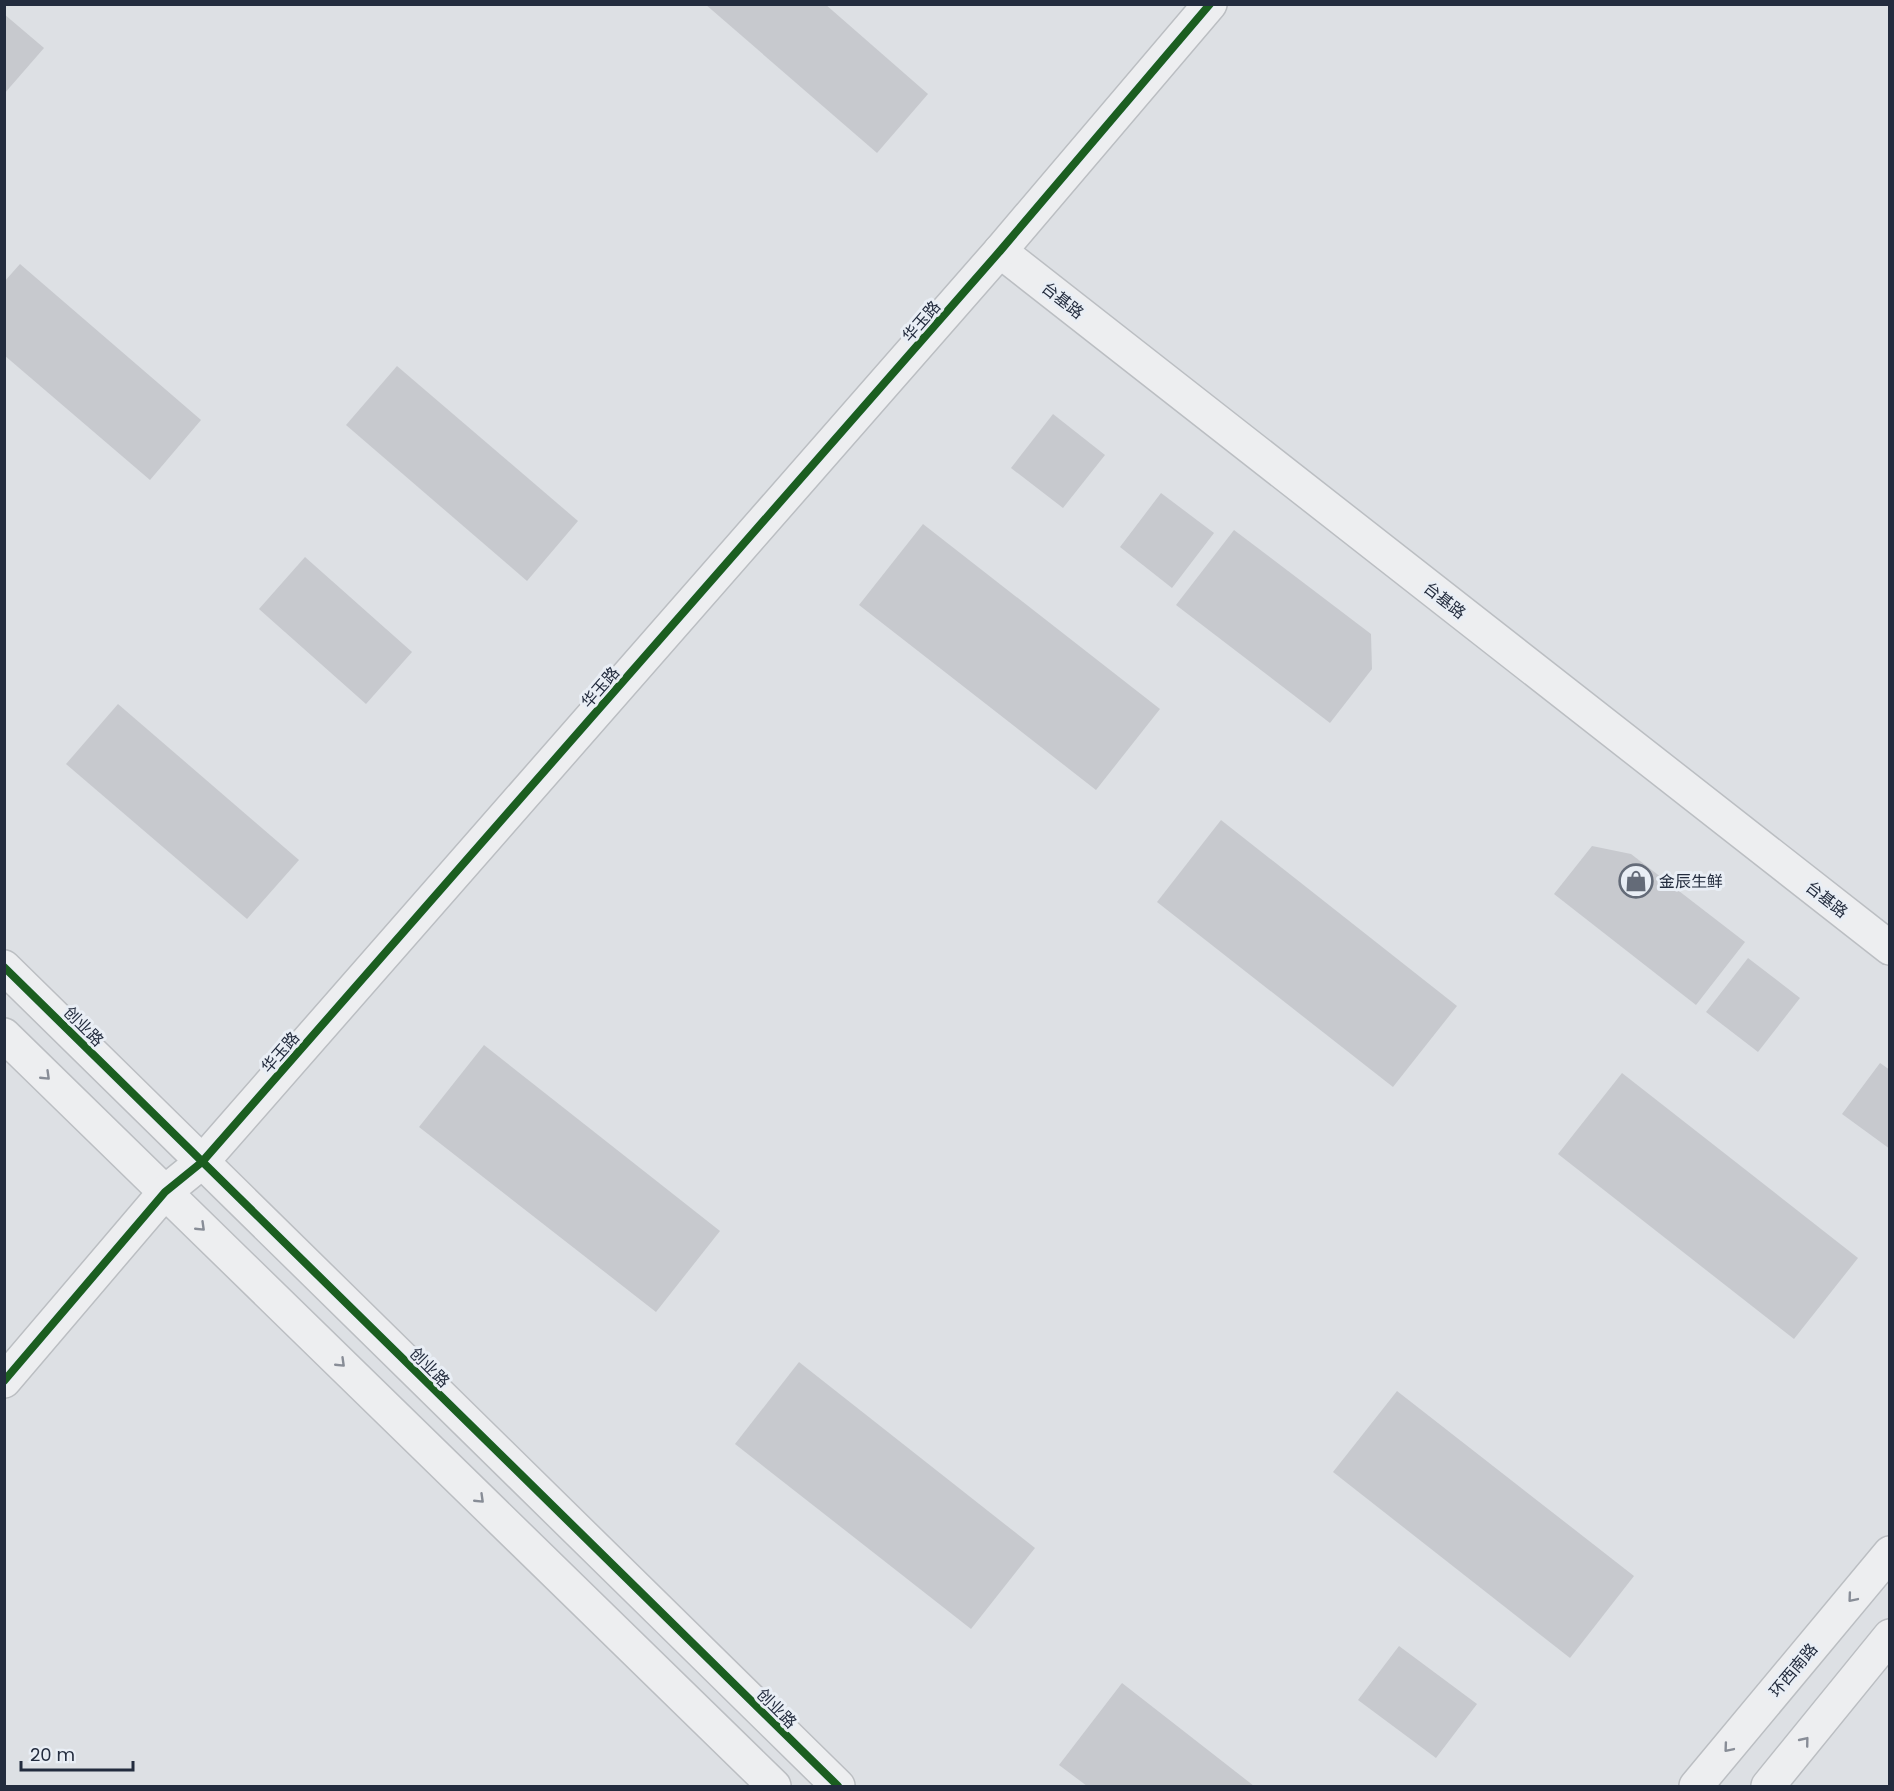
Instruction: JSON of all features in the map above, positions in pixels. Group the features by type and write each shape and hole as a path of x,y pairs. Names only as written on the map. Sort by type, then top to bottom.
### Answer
{"street":[{"name":"华玉路","path":"4,1381 165,1192 202,1162 1000,251 1210,4"},
{"name":"台基路","path":"1000,251 1890,948"},
{"name":"创业路","path":"4,967 838,1786"},
{"path":"4,1035 774,1786"},
{"name":"环西南路","path":"1696,1786 1890,1553"},
{"path":"1768,1786 1890,1636"}],"building":[{"path":"705,4 825,4 928,94 877,153"},
{"path":"4,14 44,48 4,94"},
{"path":"20,264 201,420 150,480 4,355 4,282"},
{"path":"397,366 578,521 527,581 346,425"},
{"path":"1053,414 1105,455 1063,508 1011,468"},
{"path":"1161,493 1214,533 1172,588 1120,547"},
{"path":"923,524 1160,709 1096,790 859,605"},
{"path":"1234,530 1371,634 1372,669 1330,723 1176,605"},
{"path":"305,557 412,652 366,704 259,609"},
{"path":"118,704 299,860 247,919 66,764"},
{"path":"1221,820 1457,1006 1393,1087 1157,902"},
{"path":"1592,846 1631,854 1745,942 1696,1005 1554,894"},
{"path":"1748,958 1800,998 1758,1052 1706,1012"},
{"path":"484,1045 720,1231 656,1312 419,1127"},
{"path":"1880,1063 1890,1070 1890,1149 1842,1114"},
{"path":"1622,1073 1858,1258 1794,1339 1558,1154"},
{"path":"799,1362 1035,1548 971,1629 735,1444"},
{"path":"1397,1391 1634,1576 1570,1658 1333,1472"},
{"path":"1399,1646 1477,1704 1436,1758 1358,1700"},
{"path":"1122,1683 1254,1786 1087,1786 1059,1765"}],"cycle path":[{"path":"4,1381 165,1192 202,1162 1000,251 1210,4"},
{"path":"4,967 838,1786"}],"place":[{"name":"金辰生鲜","path":"1636,881"}]}
